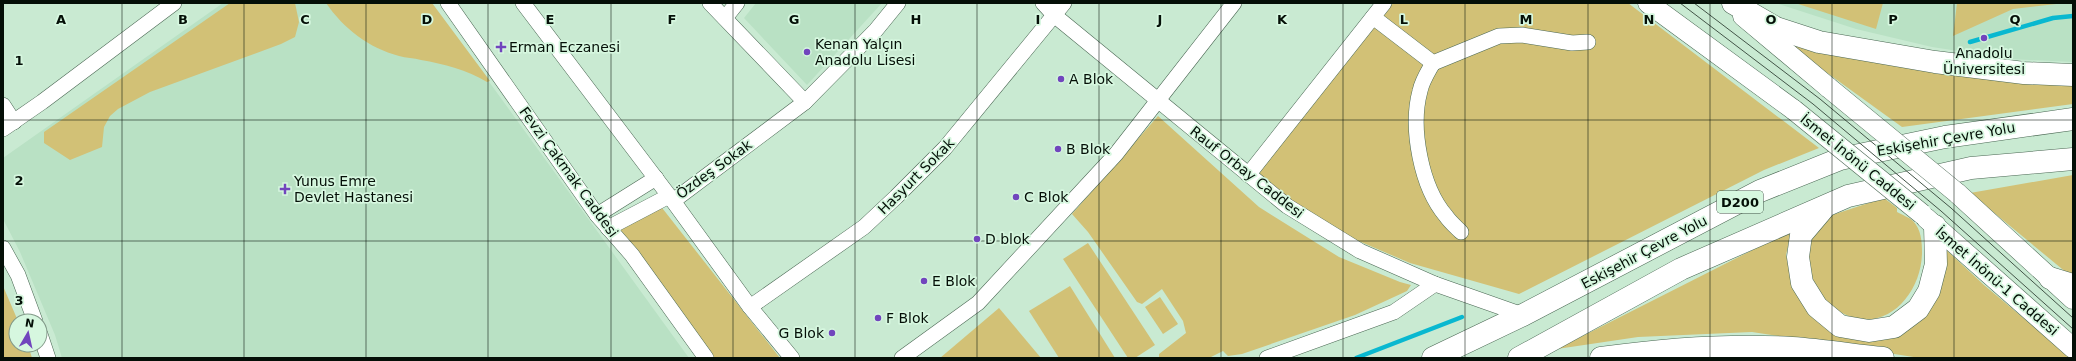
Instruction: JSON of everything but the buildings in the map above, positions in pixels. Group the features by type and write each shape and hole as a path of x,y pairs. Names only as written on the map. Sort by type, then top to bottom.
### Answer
{"highway":[{"path":"1733,3 1776,28 1820,42 1935,62 2024,73 2073,75"},
{"name":"Eskişehir Çevre Yolu","path":"1432,358 1523,315 1760,191 1840,159 1945,136 2073,119"},
{"name":"D200","path":"1519,358 1681,269 1848,196 1971,168 2073,158"},
{"path":"1827,204 1801,235 1798,257 1802,282 1817,307 1840,326 1869,331 1894,327 1918,309 1929,291 1936,264 1928,220"},
{"path":"2050,278 2073,285"},
{"path":"1601,358 1653,350 1715,346 1793,348 1883,358"}],"main road":[{"name":"İsmet İnönü Caddesi","path":"1648,3 1794,110 1928,220"},
{"path":"1727,3 1957,193 2073,299"},
{"name":"İsmet İnönü-1 Caddesi","path":"1928,220 2073,348"}],"street":[{"path":"3,105 8,125 174,3"},
{"name":"Fevzi Çakmak Caddesi","path":"448,3 597,215 632,255 706,358"},
{"name":"Özdeş Sokak","path":"523,3 671,198 805,102 876,30 898,3"},
{"path":"710,3 805,102"},
{"path":"725,18 737,3"},
{"name":"Rauf Orbay Caddesi","path":"1043,3 1054,15 1157,101 1287,206 1360,251 1435,284 1523,315"},
{"name":"Hasyurt Sokak","path":"750,307 864,227 891,202 945,148 1064,3"},
{"path":"902,358 978,303 1116,154 1234,3"},
{"path":"1248,174 1384,3"},
{"path":"1373,17 1433,63"},
{"path":"1461,232 1445,216 1436,201 1422,168 1416,128 1417,106 1420,90 1433,63 1499,36 1522,35 1572,43 1588,42"},
{"path":"597,215 656,178"},
{"path":"608,228 671,198 750,307 792,358"},
{"path":"3,248 18,275 33,313"},
{"path":"1267,358 1394,312 1435,284"}],"shaded area":[{"name":"Yunus Emre Devlet Hastanesi","path":"223,3 432,3 689,358 62,358 48,318 48,313 46,313 20,252 3,219 3,158"},
{"path":"230,3 295,3 299,22 295,37 281,44 150,92 118,109 110,116 104,127 102,147 70,160 44,143 44,132"},
{"path":"326,3 432,3 490,81 487,82 455,68 399,56 377,48 367,43 349,29"},
{"name":"Kenan Yalçın Anadolu Lisesi","path":"756,3 882,3 807,85 744,18"},
{"path":"1393,3 1628,3 1819,148 1764,170 1519,294 1410,263 1347,236 1287,197 1257,173"},
{"name":"Anadolu Üniversitesi","path":"1776,3 2073,3 2073,62 2010,59 1932,47 1856,29"},
{"path":"1795,3 1883,3 1876,29"},
{"path":"1957,3 2065,3 2013,9 1953,36"},
{"path":"1783,41 2073,85 2073,104 1902,127"},
{"path":"1158,116 1259,207 1339,257 1411,285 1407,291 1355,315 1242,354 1228,356 1223,351 1209,358 1159,358 1159,354 1186,333 1183,321 1162,289 1142,304 1137,302 1088,232 1072,214"},
{"path":"2073,175 2073,278 1970,193"},
{"path":"1884,198 1897,208 1897,212 1916,224 1922,244 1920,269 1915,284 1906,298 1896,309 1883,316 1868,320 1852,317 1823,301 1805,269 1813,229 1823,218"},
{"path":"659,204 780,358 713,358 614,228"},
{"path":"1792,230 1786,255 1794,287 1823,322 1910,323 1942,246 1984,285 2071,358 1920,358 1752,332 1638,337 1557,349"},
{"path":"1088,243 1155,345 1135,358 1128,358 1063,259"},
{"path":"3,286 15,313 8,313 8,353 30,353 32,358 3,358"},
{"path":"1070,286 1115,358 1059,358 1029,311"},
{"path":"1160,297 1178,324 1163,334 1145,307"},
{"path":"999,308 1041,358 940,358"}],"waterway":[{"path":"1970,42 2053,18 2073,16"},
{"path":"1356,358 1462,317"}],"tram line":[{"path":"1680,3 1813,104 1941,211 2073,329"},
{"path":"1694,3 1820,99 1951,208 2073,318"}],"place":[{"name":"Anadolu Üniversitesi","path":"1984,38"},
{"name":"Erman Eczanesi","path":"501,47"},
{"name":"Kenan Yalçın Anadolu Lisesi","path":"807,52"},
{"name":"A Blok","path":"1061,79"},
{"name":"B Blok","path":"1058,149"},
{"name":"Yunus Emre Devlet Hastanesi","path":"285,189"},
{"name":"C Blok","path":"1016,197"},
{"name":"D blok","path":"977,239"},
{"name":"E Blok","path":"924,281"},
{"name":"F Blok","path":"878,318"},
{"name":"G Blok","path":"832,333"}]}
